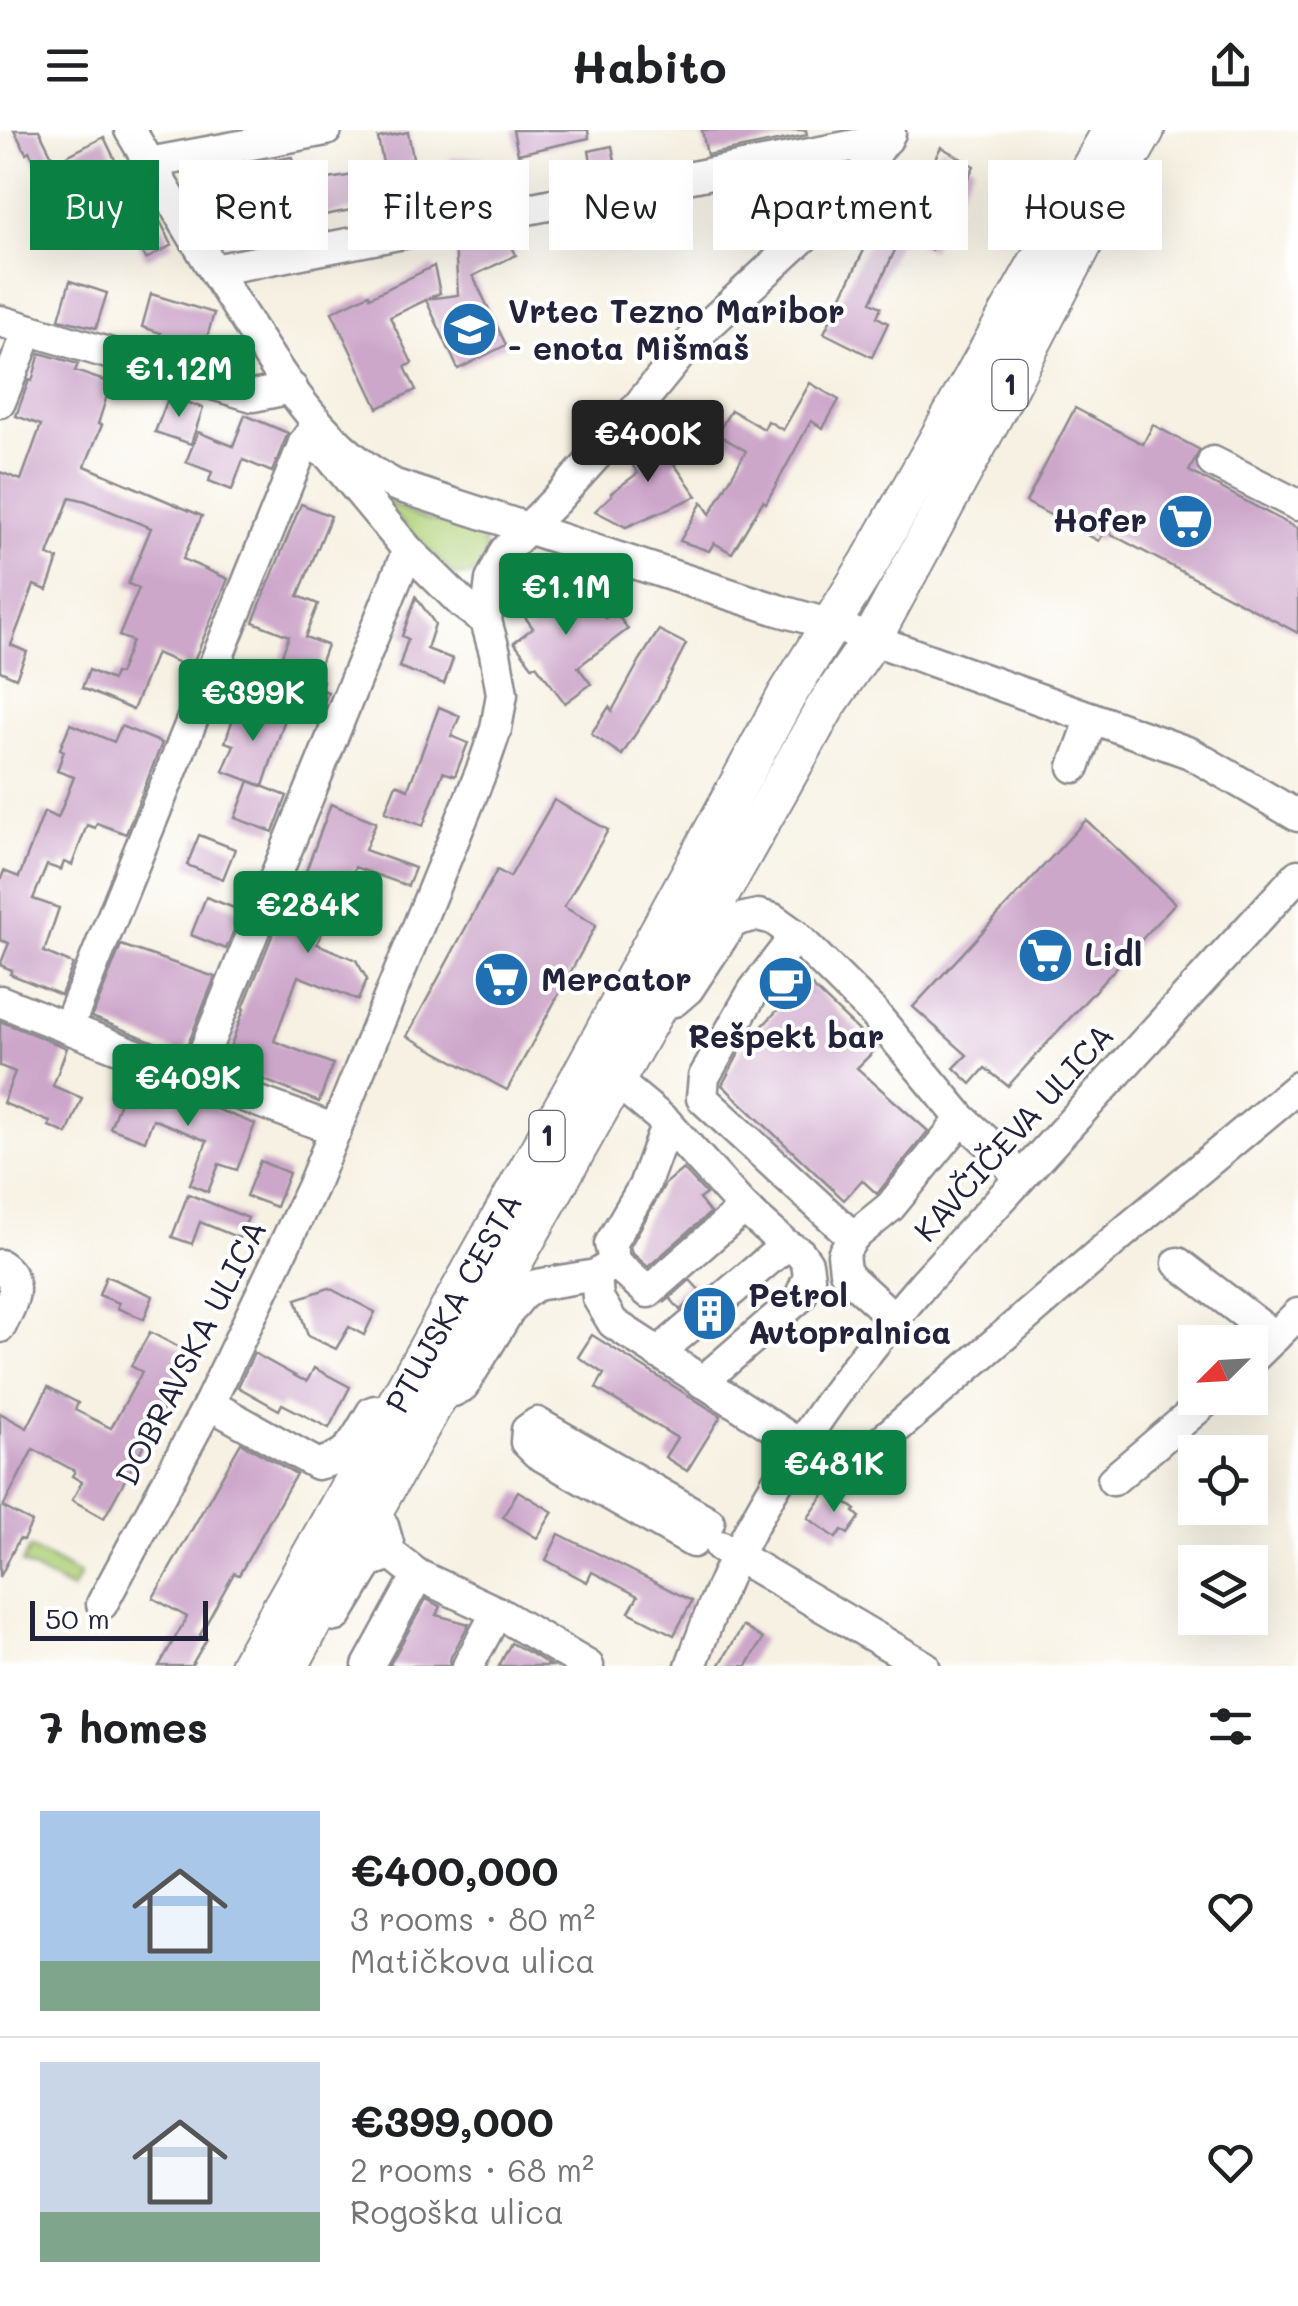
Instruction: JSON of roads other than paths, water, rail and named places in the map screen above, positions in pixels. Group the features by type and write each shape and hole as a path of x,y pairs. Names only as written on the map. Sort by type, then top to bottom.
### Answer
{"main road":[{"name":"PTUJSKA CESTA","path":"289,1666 398,1403 787,694 870,563 1112,130"},
{"name":"PTUJSKA CESTA","path":"249,1666 437,1399 826,706 872,639 1145,130"}],"street":[{"path":"130,130 148,160"},
{"path":"159,161 326,130"},
{"path":"214,270 889,134"},
{"name":"DOBRAVSKA ULICA","path":"102,1604 209,1404 312,1187 482,767 496,729 502,694 486,621 491,580 505,551 613,437 692,340 809,232 854,184 889,134"},
{"path":"159,178 260,344 292,388 313,445 328,455 408,550 486,621"},
{"path":"0,402 14,325 253,396 292,388"},
{"path":"311,433 395,486 832,624 1190,753 1298,816"},
{"path":"68,1027 311,433"},
{"path":"1213,462 1298,506"},
{"path":"194,1078 408,550"},
{"path":"1074,767 1092,718"},
{"name":"KAVČIČEVA ULICA","path":"691,1666 736,1555 799,1444 832,1395 894,1318 1298,875"},
{"path":"658,1005 674,1002 688,989 731,924 758,914 783,926 873,1012 962,1119 1020,1178"},
{"path":"783,926 786,948 754,990 704,1077 702,1098 852,1237"},
{"path":"0,1000 336,1130"},
{"path":"616,1080 666,1123 744,1208 808,1264 808,1277 800,1297 702,1382"},
{"path":"890,1474 879,1466 870,1451 1298,1086"},
{"path":"894,1318 851,1279 845,1271 843,1254 852,1237 890,1207 962,1119"},
{"path":"666,1123 644,1186 610,1244 598,1298 613,1323 799,1444"},
{"path":"606,1269 648,1292 744,1208"},
{"path":"658,1353 786,1245"},
{"path":"1178,1263 1275,1336"},
{"path":"0,1265 15,1282 13,1300 0,1327"},
{"name":"PTUJSKA CESTA","path":"437,1399 464,1386 522,1295 536,1285 606,1269"},
{"path":"1268,1343 1298,1314"},
{"path":"317,1464 335,1460 346,1452 372,1412 398,1403"},
{"path":"209,1404 317,1464 329,1496 383,1526 391,1554 418,1575 497,1612 588,1666"},
{"path":"1112,1480 1190,1415"},
{"path":"537,1423 709,1522 700,1534 693,1542 538,1453 526,1442 527,1430 537,1423"},
{"path":"700,1534 924,1666"},
{"path":"308,1666 369,1562 391,1554"},
{"path":"368,1666 418,1575"},
{"path":"468,1666 497,1612"}],"place":[{"name":"Vrtec Tezno Maribor - enota Mišmaš","path":"469,330"},
{"name":"Hofer","path":"1186,521"},
{"name":"Lidl","path":"1045,955"},
{"name":"Mercator","path":"502,980"},
{"name":"Rešpekt bar","path":"786,983"},
{"name":"Petrol Avtopralnica","path":"709,1314"}]}
